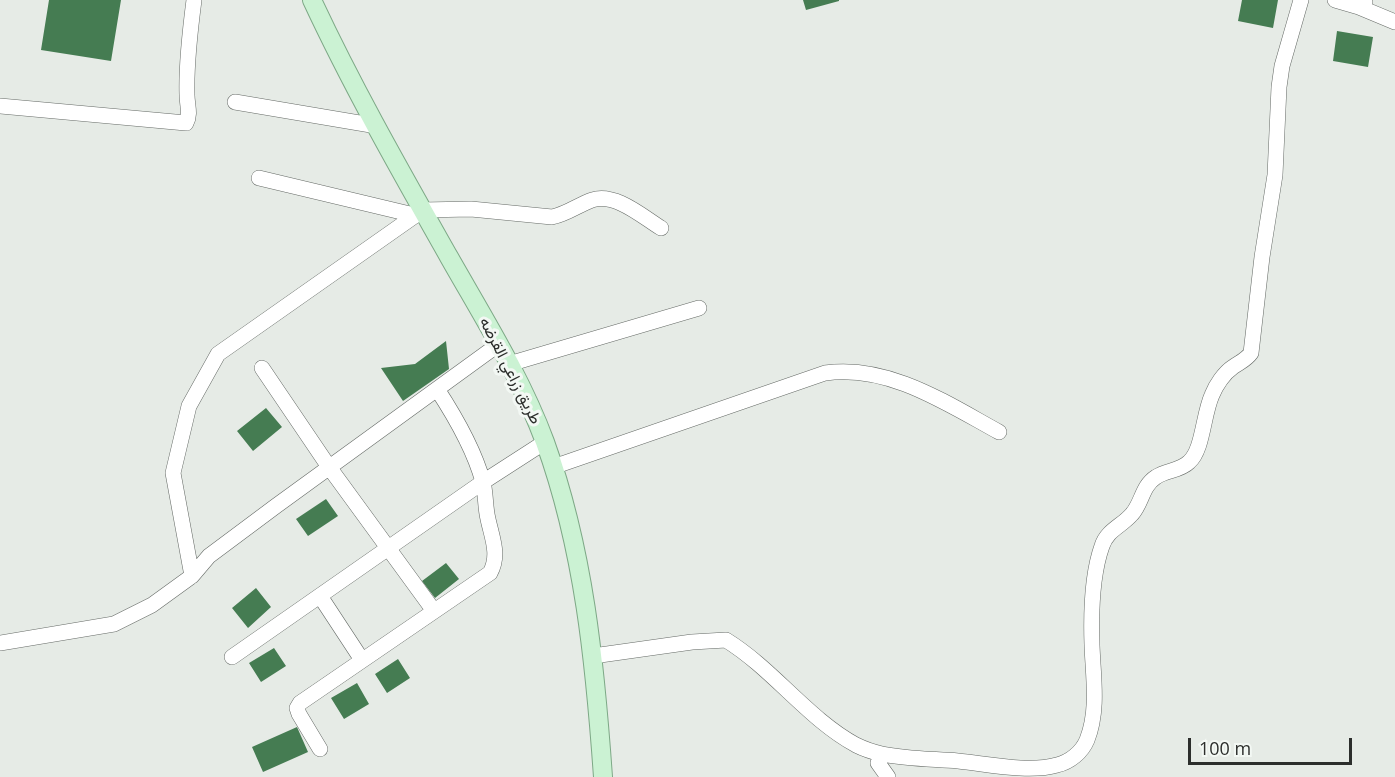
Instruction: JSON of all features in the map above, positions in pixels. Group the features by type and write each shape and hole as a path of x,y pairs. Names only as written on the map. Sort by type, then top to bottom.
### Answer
{"main road":[{"name":"طريق زراعي القرضه","path":"312,0 343,67 377,126 419,212 499,344 532,410 545,442 570,523 582,576 593,656 603,777"}],"street":[{"path":"0,106 186,123 188,119 186,93 194,0"},
{"path":"593,656 692,642 726,640 839,735 867,750 881,754 1031,768 1065,763 1082,748 1089,732 1092,715 1094,681 1092,626 1095,583 1101,548 1109,533 1133,513 1148,484 1157,476 1182,467 1196,454 1200,448 1204,417 1212,393 1229,370 1247,358 1251,350 1275,175 1282,66 1301,0"},
{"path":"1335,0 1363,3 1395,22"},
{"path":"235,102 377,126"},
{"path":"259,178 419,212 471,209 552,217 598,199 620,203 661,228"},
{"path":"192,576 173,473 189,406 218,354 419,212"},
{"path":"509,364 699,308"},
{"path":"0,643 65,634 114,624 152,605 192,576 209,556 499,344"},
{"path":"262,368 329,467 434,611"},
{"path":"553,467 825,373 844,370 865,372 933,396 999,432"},
{"path":"320,749 299,714 297,708 300,703 490,573 495,565 494,544 487,516 483,482 458,420 437,389"},
{"path":"232,657 483,482 545,442"},
{"path":"320,596 362,660"},
{"path":"881,754 878,764 888,777"}],"building":[{"path":"49,0 121,0 111,61 41,50"},
{"path":"803,0 839,0 839,1 806,10"},
{"path":"1242,0 1278,0 1273,28 1238,21"},
{"path":"1337,31 1373,37 1368,67 1333,61"},
{"path":"446,341 449,369 403,401 381,368 415,364"},
{"path":"266,408 282,427 253,451 237,431"},
{"path":"326,499 338,516 308,536 296,519"},
{"path":"446,563 459,579 435,598 422,581"},
{"path":"256,588 271,607 248,628 232,608"},
{"path":"274,648 286,666 261,682 249,663"},
{"path":"398,659 410,678 387,693 375,674"},
{"path":"357,683 369,704 344,719 331,698"},
{"path":"297,727 308,752 263,772 252,747"}]}
